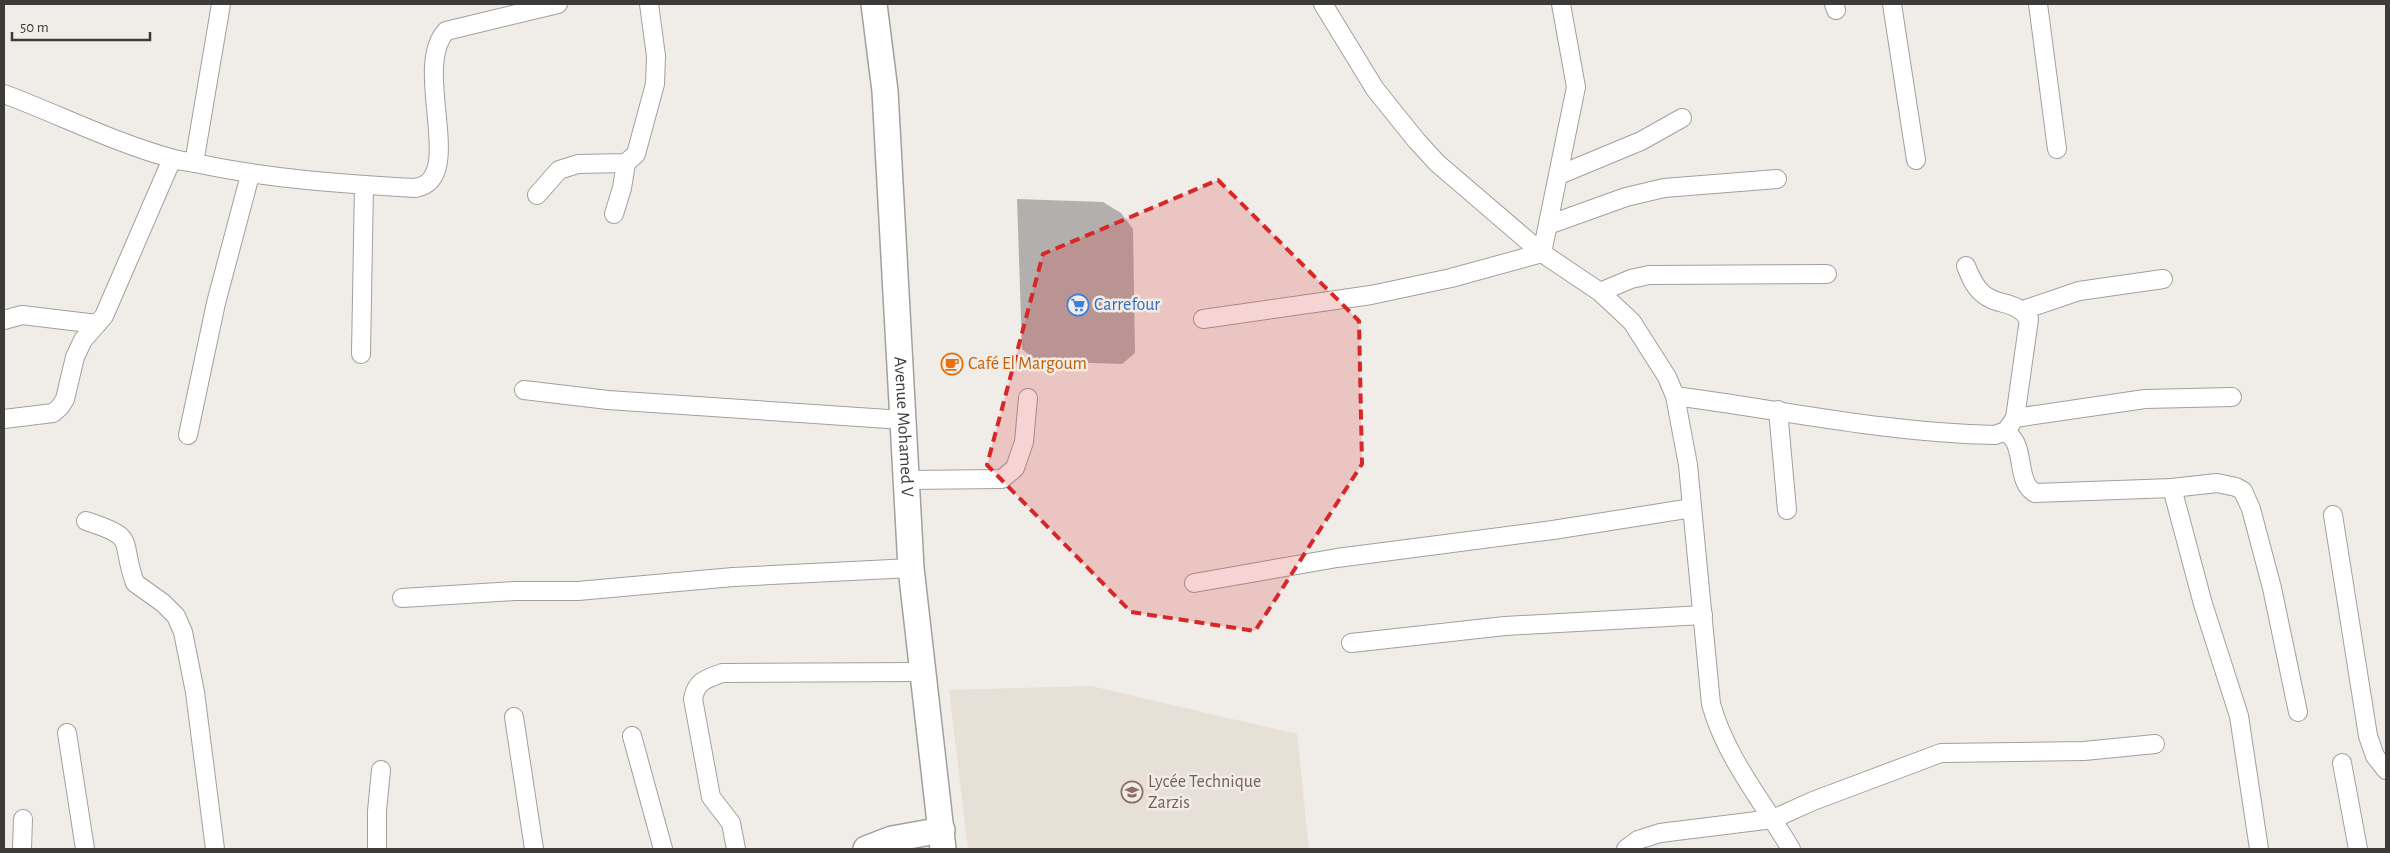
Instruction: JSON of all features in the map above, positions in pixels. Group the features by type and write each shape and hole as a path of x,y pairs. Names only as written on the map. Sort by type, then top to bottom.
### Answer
{"main road":[{"name":"Avenue Mohamed V","path":"874,4 885,91 911,568 942,840"},
{"path":"866,849 892,839 942,840"}],"street":[{"path":"194,163 221,4"},
{"path":"4,94 54,112 87,130 172,159 250,175 364,185 425,187 434,180 440,164 432,67 435,49 446,31 558,4"},
{"path":"614,214 622,188 626,163 636,154 655,84 656,56 649,4"},
{"path":"1323,4 1375,89 1416,140 1437,162 1542,253 1600,292 1632,322 1651,349 1676,396 1688,465 1711,704 1717,726 1728,748 1791,849"},
{"path":"1542,253 1576,87 1561,4"},
{"path":"1892,4 1916,160"},
{"path":"2038,4 2057,149"},
{"path":"1558,175 1641,141 1682,118"},
{"path":"4,419 53,413 60,407 65,399 75,357 84,340 104,316 172,159"},
{"path":"537,195 559,170 578,164 626,163"},
{"path":"188,436 216,303 250,175"},
{"path":"1548,225 1626,197 1664,188 1776,179"},
{"path":"361,354 364,185"},
{"path":"1203,318 1370,295 1451,278 1542,253"},
{"path":"1966,266 1982,294 2023,310 2029,319 2010,424 2028,489 2034,493 2172,488 2225,484 2243,491 2248,499 2272,588 2298,712"},
{"path":"1600,292 1631,279 1648,275 1827,274"},
{"path":"2023,310 2078,291 2163,279"},
{"path":"4,320 22,315 97,324"},
{"path":"524,390 608,400 903,420"},
{"path":"1676,396 1778,410 1891,429 1986,435 1995,435 2010,424 2145,399 2232,397"},
{"path":"906,480 1002,479 1015,468 1024,442 1028,398"},
{"path":"1778,410 1787,510"},
{"path":"2172,488 2203,604 2239,716 2259,849"},
{"path":"1194,583 1337,558 1553,530 1692,508"},
{"path":"2333,515 2368,736 2376,756 2386,770"},
{"path":"86,521 120,534 126,544 135,583 163,603 176,616 183,632 195,692 215,849"},
{"path":"402,598 515,592 578,591 733,577 911,568"},
{"path":"1352,643 1505,626 1703,614"},
{"path":"736,849 731,823 711,797 693,700 695,689 700,682 722,673 922,672"},
{"path":"514,717 534,849"},
{"path":"67,732 85,849"},
{"path":"632,736 662,849"},
{"path":"1626,849 1638,840 1660,833 1773,819 1813,801 1941,753 2084,751 2155,744"},
{"path":"2342,763 2358,849"},
{"path":"377,849 377,811 381,770"},
{"path":"22,849 23,819"}],"highlighted area":[{"path":"1218,180 1359,321 1362,464 1255,631 1131,612 987,465 1043,254"}],"shaded area":[{"name":"Lycée Technique Zarzis","path":"1091,686 1297,734 1309,849 968,849 949,690"}],"building":[{"name":"Carrefour","path":"1017,199 1103,202 1121,213 1133,229 1135,353 1122,364 1036,361 1022,349"}],"place":[{"name":"Carrefour","path":"1078,305"},
{"name":"Café El Margoum","path":"952,364"},
{"name":"Lycée Technique Zarzis","path":"1132,792"}]}
